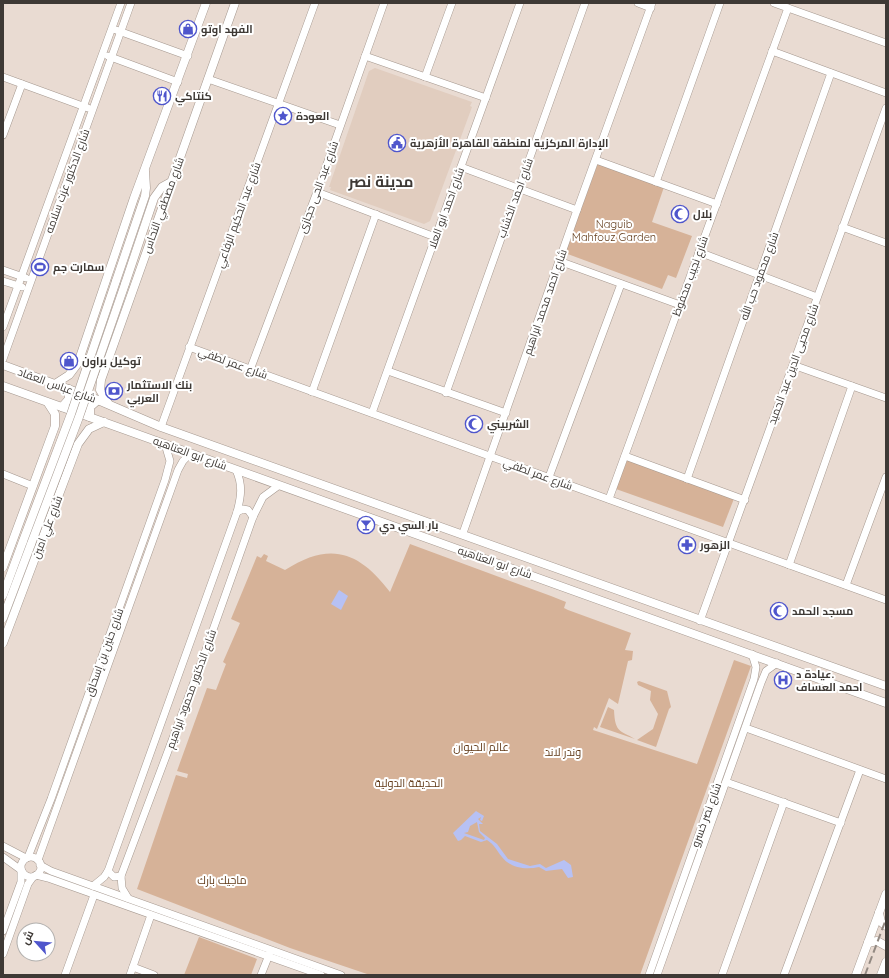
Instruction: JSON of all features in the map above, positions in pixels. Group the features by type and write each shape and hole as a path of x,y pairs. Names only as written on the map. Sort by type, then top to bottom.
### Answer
{"main road":[{"path":"55,384 65,379 72,371 83,348 145,170 188,56 206,3"},
{"name":"شارع مصطفي النحاس","path":"110,405 102,395 100,385 108,359 235,3"},
{"path":"3,594 71,414 145,196 145,170"},
{"path":"3,618 79,417 154,198 162,187 171,182"},
{"path":"83,348 87,358 94,362 101,362 108,359"},
{"name":"شارع عباس العقاد","path":"3,365 110,405"},
{"name":"شارع عباس العقاد","path":"3,386 104,422"},
{"path":"62,407 69,399 69,389"},
{"path":"90,417 90,407 98,400"},
{"path":"3,567 56,422 54,411 48,403"},
{"name":"شارع ابو العتاهيه","path":"110,405 161,427 463,533 700,621 886,686"},
{"name":"شارع ابو العتاهيه","path":"104,422 278,486 777,662 886,703"},
{"name":"شارع علي امين","path":"3,643 78,444 84,434 94,426 104,422"},
{"path":"45,452 51,448 62,448 69,452 73,458"},
{"path":"856,975 886,894"},
{"path":"879,913 881,922 886,926"},
{"path":"868,944 877,941 886,946"},
{"path":"881,975 886,962"}],"street":[{"name":"شارع الدكتور عزت سلامه","path":"3,327 121,3"},
{"name":"شارع الدكتور عزت سلامه","path":"3,358 131,3"},
{"name":"شارع عبد الحكيم الرفاعي","path":"161,427 314,3"},
{"name":"شارع عبد الحى حجازى","path":"250,370 317,192 384,3"},
{"path":"425,77 452,3"},
{"name":"شارع احمد ابو العلا","path":"372,414 520,3"},
{"name":"شارع احمد الخشاب","path":"446,392 585,3"},
{"path":"638,3 652,5"},
{"path":"656,182 720,3"},
{"path":"774,3 886,43"},
{"name":"شارع احمد محمد ابراهيم","path":"463,533 577,210 652,5"},
{"name":"شارع نجيب محفوظ","path":"609,499 788,8"},
{"path":"112,29 188,56"},
{"path":"772,51 886,93"},
{"path":"102,54 178,82"},
{"path":"365,56 486,98"},
{"name":"شارع محمود حب الله","path":"686,478 760,275 831,73"},
{"path":"3,78 93,109"},
{"path":"208,79 340,126"},
{"path":"3,135 22,84"},
{"name":"شارع محيى الدين عبد الحميد","path":"700,621 886,108"},
{"path":"596,160 717,204"},
{"path":"461,167 577,210"},
{"path":"317,192 436,237"},
{"path":"312,392 376,214"},
{"path":"842,227 886,243"},
{"path":"699,252 817,297"},
{"path":"559,261 680,305"},
{"path":"3,270 31,280"},
{"path":"3,280 28,289"},
{"path":"549,478 621,284"},
{"name":"شارع عمر لطفي","path":"189,347 886,600"},
{"path":"793,365 886,398"},
{"path":"388,371 506,413"},
{"path":"789,565 852,386"},
{"name":"شارع حنين بن إسحاق","path":"27,858 56,786 169,467 169,455 165,444"},
{"name":"شارع حنين بن إسحاق","path":"39,862 178,470 183,461 190,454"},
{"path":"625,456 745,500"},
{"path":"169,467 174,466 178,470"},
{"name":"شارع الدكتور محمود ابراهيم","path":"93,886 104,877 108,871 237,512 242,492 236,470"},
{"path":"3,474 33,486"},
{"path":"846,586 886,477"},
{"name":"شارع الدكتور محمود ابراهيم","path":"121,876 203,658 253,517 263,497 278,486"},
{"path":"237,512 241,509 248,510 253,517"},
{"name":"شارع نصر خسرو","path":"657,975 746,728 758,681 752,654"},
{"name":"شارع نصر خسرو","path":"649,975 758,681 766,671 777,662"},
{"path":"746,728 886,779"},
{"path":"786,974 860,770"},
{"path":"726,782 841,822"},
{"path":"722,975 784,802"},
{"path":"3,846 27,858 39,862 48,870 341,975"},
{"path":"3,856 26,876 48,878 269,955 321,975"},
{"path":"3,932 21,882 21,864 27,858"},
{"path":"3,954 28,884 41,869 39,862"},
{"path":"108,871 114,877 121,876 122,888 128,898"},
{"path":"65,975 94,895"},
{"path":"130,975 152,915"},
{"path":"261,975 269,955"},
{"path":"133,967 154,975"}],"shaded area":[{"path":"375,68 472,102 470,106 472,107 430,221 424,224 330,190 331,187 329,187 369,71"}],"green space":[{"name":"Naguib Mahfouz Garden","path":"598,163 664,187 652,222 692,236 676,278 668,275 662,289 565,253"},
{"path":"628,458 735,496 723,527 616,489"},
{"name":"الحديقة الدولية","path":"410,544 566,602 564,608 568,610 631,633 625,650 633,651 632,660 628,661 618,704 609,698 597,729 594,727 593,730 697,764 734,660 751,666 640,975 370,975 290,948 137,889 176,775 187,778 188,774 177,771 207,688 216,690 226,664 223,662 240,623 231,619 257,556 261,558 264,554 268,556 266,561 285,570 316,555 330,553 343,555 355,559 367,567 390,592"},
{"path":"639,681 667,691 671,707 656,747 637,740 653,729 658,714 650,700 651,691 638,685 637,682"},
{"path":"608,707 614,710 617,727 619,730 635,739 600,727"},
{"path":"199,937 257,959 251,975 184,975"}],"water":[{"path":"339,590 348,596 341,610 331,604"},
{"path":"476,811 484,816 482,821 480,820 481,817 478,819 483,824 479,824 480,831 497,844 508,859 530,866 540,864 546,868 564,860 571,865 573,877 568,878 562,869 546,871 539,867 524,868 514,866 505,861 494,846 487,840 481,842 465,836 458,841 453,833","holes":["477,822 479,832 485,838 484,840 464,833 468,832 470,826"]}],"railway":[{"path":"865,975 886,919"}],"place":[{"name":"الفهد اوتو","path":"188,29"},
{"name":"كنتاكي","path":"162,96"},
{"name":"العودة","path":"283,116"},
{"name":"الإدارة المركزية لمنطقة القاهرة الأزهرية","path":"397,143"},
{"name":"بلال","path":"680,214"},
{"name":"سمارت جم","path":"40,267"},
{"name":"توكيل براون","path":"69,361"},
{"name":"بنك الاستثمار العربي","path":"114,391"},
{"name":"الشربيني","path":"474,424"},
{"name":"بار السي دي","path":"366,525"},
{"name":"الزهور","path":"687,545"},
{"name":"مسجد الحمد","path":"779,611"},
{"name":"عيادة د. احمد العساف","path":"783,680"}],"district":[{"name":"مدينة نصر","path":"381,181"}],"park label":[{"name":"عالم الحيوان","path":"481,747"},
{"name":"وندر لاند","path":"563,752"},
{"name":"ماجيك بارك","path":"222,880"}]}
